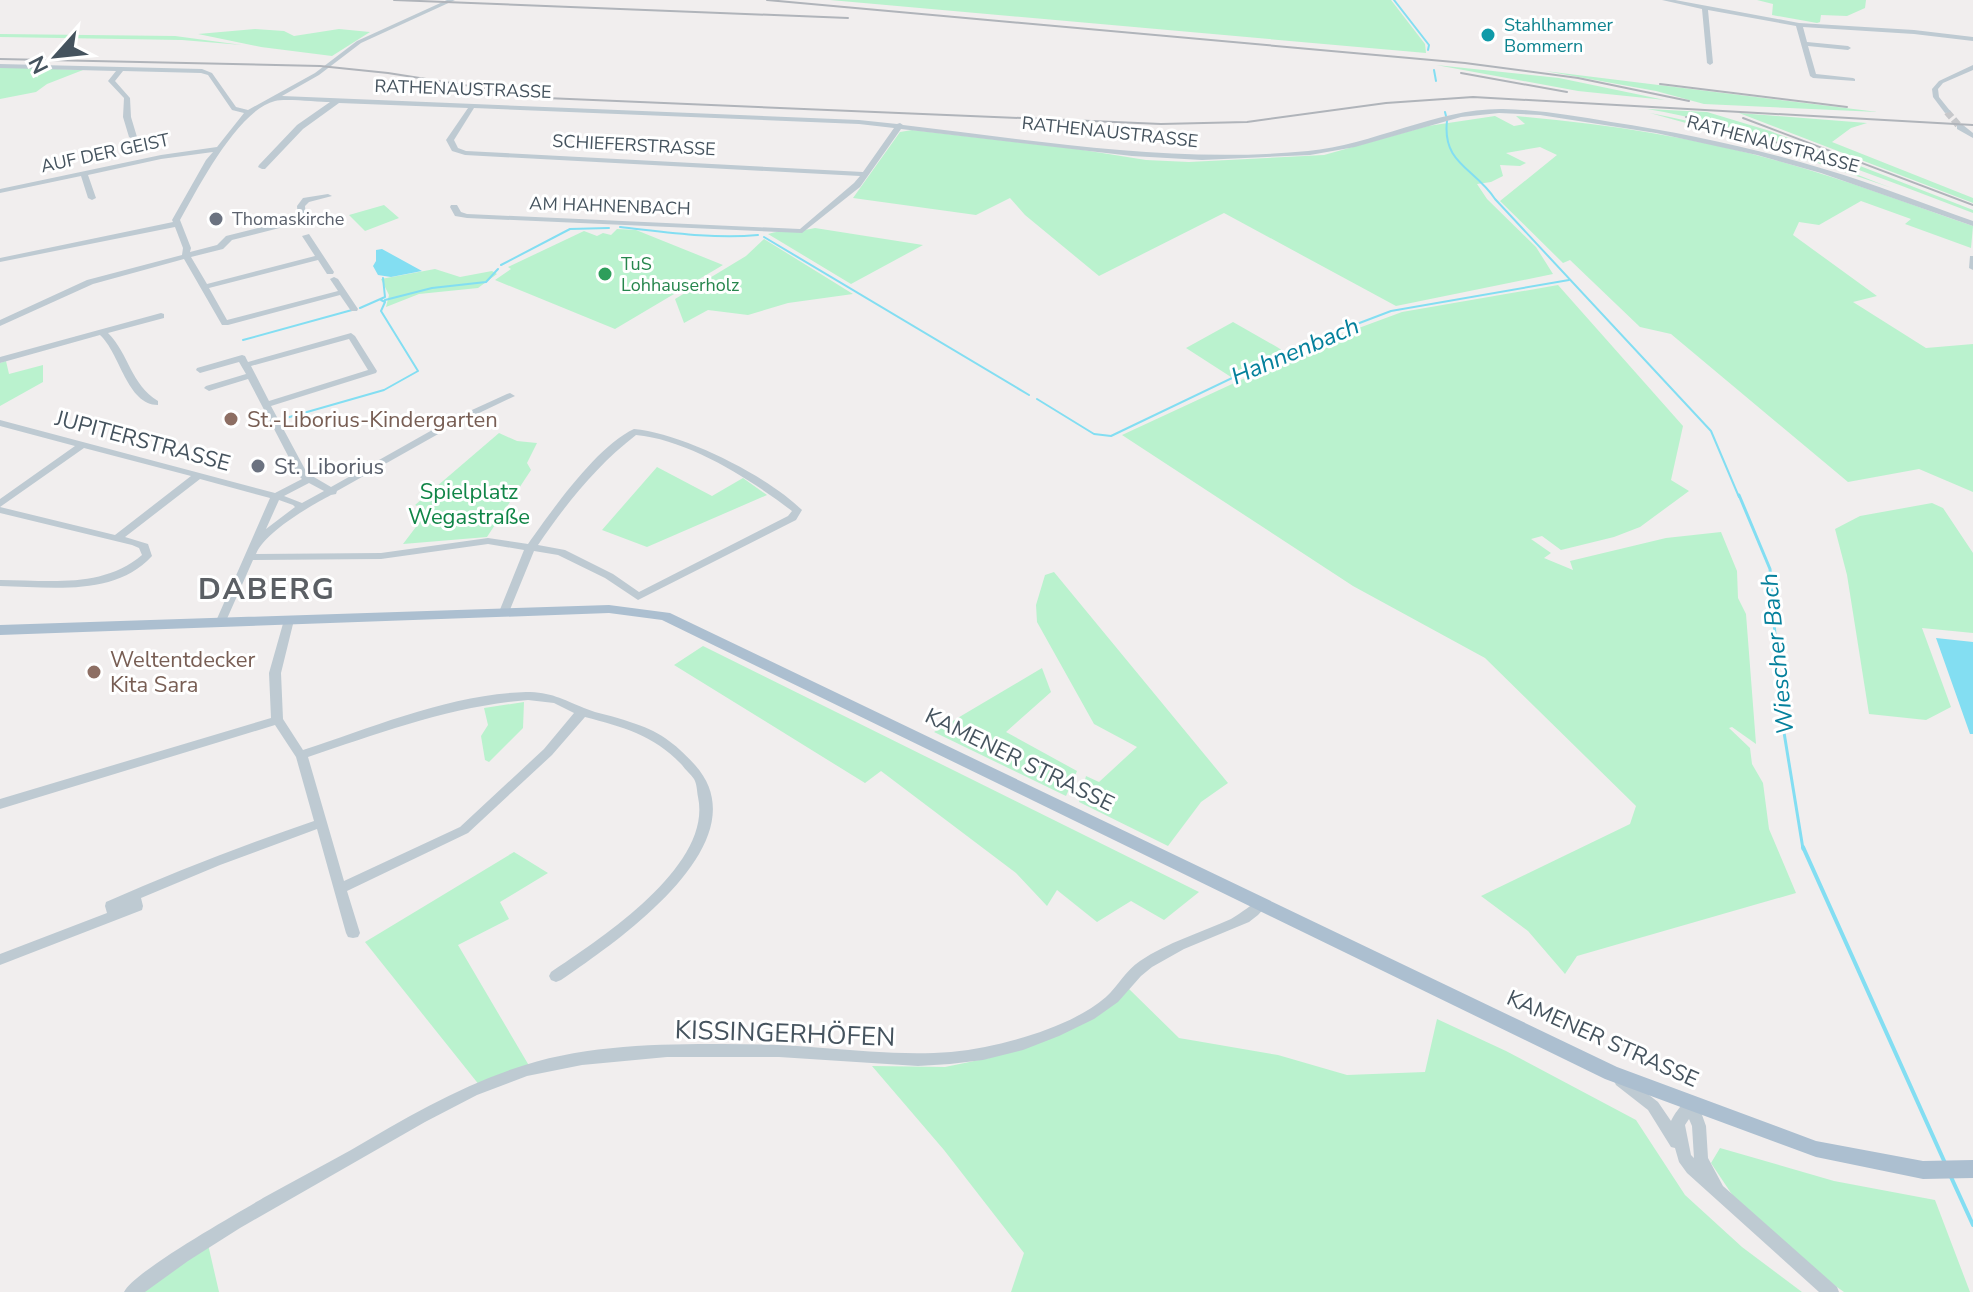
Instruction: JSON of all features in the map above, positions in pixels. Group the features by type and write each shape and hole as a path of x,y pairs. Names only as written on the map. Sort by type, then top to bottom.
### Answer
{"main road":[{"name":"KAMENER STRASSE","path":"0,630 609,609 665,616 1611,1073 1816,1149 1923,1170 1969,1170"}],"street":[{"path":"0,260 176,224 217,149 249,112 322,71 359,42 452,0"},
{"path":"1665,0 1799,25 1973,39"},
{"path":"1705,9 1710,63"},
{"path":"1799,25 1813,76 1853,80"},
{"path":"1804,44 1848,48"},
{"path":"0,66 202,71 210,74 234,109 249,112"},
{"path":"1947,112 1936,97 1935,89 1941,82 1973,67"},
{"path":"122,68 111,81 127,98 127,117 133,137"},
{"name":"RATHENAUSTRASSE","path":"273,98 900,125 1132,154 1214,158 1327,151 1471,113 1540,113 1656,131 1758,153 1838,176 1973,224"},
{"path":"262,167 300,127 337,101"},
{"name":"SCHIEFERSTRASSE","path":"473,105 450,140 455,149 465,153 866,174"},
{"name":"AM HAHNENBACH","path":"454,207 458,214 467,216 804,230 866,174 900,125"},
{"path":"1960,127 1973,136"},
{"name":"AUF DER GEIST","path":"0,191 217,149"},
{"path":"84,173 92,198"},
{"path":"328,196 306,200 301,206 302,218 319,257 354,309"},
{"path":"0,323 90,282 220,247 229,238 302,218"},
{"path":"176,224 187,248 186,255 225,323 342,292"},
{"path":"205,287 319,257"},
{"path":"1973,258 1973,268"},
{"path":"0,360 161,316"},
{"path":"267,404 371,374 373,371 346,326"},
{"path":"102,332 109,337 120,362 142,395 155,403"},
{"path":"209,388 249,370 351,336"},
{"path":"200,370 242,358 303,475 333,492"},
{"path":"258,541 300,508 453,422 510,396"},
{"name":"JUPITERSTRASSE","path":"0,423 276,496 297,503 300,508"},
{"path":"249,557 381,556 488,541 531,547 561,552 609,576 634,597 647,595 792,518 797,512 756,480 699,451 647,433 634,432 569,496 531,547 504,612"},
{"path":"0,507 82,445"},
{"path":"118,538 199,475"},
{"path":"221,621 276,496 309,479"},
{"path":"0,507 118,538 144,546 147,550 144,559 124,573 90,581 0,583"},
{"path":"277,720 275,673 289,620"},
{"path":"301,755 481,701 528,697 554,699 582,712 630,725 672,747 699,776 710,809 706,830 696,850 656,898 627,926 556,976"},
{"path":"341,888 464,830 548,752 582,712"},
{"path":"277,720 283,724 292,748 301,755 353,933"},
{"path":"0,804 277,720"},
{"path":"0,960 137,906 133,895 233,853 321,823"},
{"name":"KISSINGERHÖFEN","path":"132,1292 233,1224 442,1107 511,1075 560,1062 673,1052 770,1051 902,1061 948,1061 996,1053 1053,1033 1082,1018 1109,1002 1137,969 1179,945 1246,917 1262,904"},
{"path":"1611,1073 1653,1106 1697,1174 1831,1292"},
{"path":"1684,1157 1677,1123 1692,1105"},
{"path":"1692,1105 1699,1126 1701,1159 1718,1192"}],"green space":[{"path":"830,0 1391,0 1425,44 1426,53"},
{"path":"1757,0 1866,0 1865,8 1847,16 1821,15 1817,23 1772,15 1773,4"},
{"path":"255,29 284,31 294,36 339,29 370,32 332,56 261,47 198,34"},
{"path":"0,34 175,36 242,45 182,40 0,37"},
{"path":"1436,65 1559,78 1665,100 1578,91"},
{"path":"0,67 83,70 47,84 36,92 0,99"},
{"path":"1545,71 1878,112 1704,104 1656,91"},
{"path":"1647,109 1707,112 1770,131 1973,210 1973,213 1772,140"},
{"path":"1650,113 1714,127 1773,145 1892,188 1765,145"},
{"path":"1739,113 1867,123 1851,128 1832,142 1973,198 1973,203"},
{"path":"1495,116 1514,126 1525,124 1516,116 1617,127 1716,145 1830,176 1973,226 1971,248 1905,224 1911,219 1861,201 1819,225 1799,222 1793,235 1877,296 1853,302 1926,348 1973,344 1973,492 1919,469 1848,482 1671,334 1640,327 1570,260 1563,263 1500,201 1557,155 1540,147 1506,153 1526,163 1520,166 1500,165 1503,176 1477,184 1487,199 1536,247 1553,274 1396,306 1224,213 1099,276 1025,215 1010,198 976,215 853,198 900,132 912,130 1146,160 1189,162 1324,155 1428,126"},
{"path":"384,205 399,218 365,231 349,215"},
{"path":"815,228 923,245 851,284 768,234"},
{"name":"TuS Lohhauserholz","path":"617,229 636,230 723,265 615,329 495,280 511,269 508,267 584,231 597,236 603,233 611,235"},
{"path":"764,239 853,294 788,303 748,315 708,310 684,323 675,299 746,256"},
{"path":"435,269 460,277 492,271 497,274 478,288 419,294 386,307 389,295 381,279"},
{"path":"1558,285 1683,426 1671,480 1689,491 1640,527 1614,537 1561,550 1542,536 1531,539 1551,553 1544,558 1573,570 1570,561 1666,538 1721,532 1737,571 1738,598 1746,614 1756,744 1729,728 1750,748 1752,764 1763,783 1769,829 1796,893 1577,956 1565,974 1528,931 1481,896 1630,824 1636,806 1485,658 1353,586 1122,435 1329,339 1402,312"},
{"path":"1233,322 1283,351 1231,377 1186,348"},
{"path":"6,361 9,374 43,365 43,382 0,406 0,363"},
{"name":"Spielplatz Wegastraße","path":"499,433 517,441 537,443 527,463 531,470 487,537 403,544 428,511 415,505"},
{"path":"657,467 712,496 743,478 767,495 647,547 602,530"},
{"path":"1932,503 1943,508 1973,553 1973,633 1922,628 1951,707 1926,720 1869,714 1847,575 1835,529 1860,516"},
{"path":"1054,572 1228,783 1201,802 1168,846 1079,802 1086,776 1099,782 1137,747 1094,724 1037,622 1036,605 1045,575"},
{"path":"703,646 1199,892 1164,920 1131,901 1097,922 1057,890 1047,906 1016,873 881,771 865,783 674,665"},
{"path":"1042,668 1051,692 1006,732 1077,771 1066,796 934,732"},
{"path":"524,702 523,728 489,762 485,760 481,736 488,725 484,708"},
{"path":"514,852 548,873 500,902 509,919 458,945 531,1069 480,1086 365,942"},
{"path":"1128,988 1179,1038 1278,1055 1347,1075 1425,1072 1437,1019 1506,1051 1636,1120 1685,1195 1742,1247 1802,1292 1011,1292 1024,1253 944,1150 872,1066 945,1067 989,1058 1041,1042"},
{"path":"1720,1148 1834,1181 1935,1200 1970,1292 1844,1292 1820,1275 1733,1196 1711,1163"},
{"path":"207,1240 219,1292 132,1292"}],"water":[{"path":"382,249 422,271 391,277 378,275 373,266 376,250"},
{"path":"1936,638 1973,642 1973,734 1970,734"}],"waterway":[{"name":"Wiescher Bach","path":"1394,0 1429,45 1428,50"},
{"name":"Wiescher Bach","path":"1434,70 1436,81"},
{"name":"Wiescher Bach","path":"1445,112 1446,116"},
{"name":"Wiescher Bach","path":"1447,121 1447,135 1455,156 1711,431 1739,497"},
{"name":"Hahnenbach","path":"620,227 706,236 758,235"},
{"name":"Hahnenbach","path":"501,265 570,229 609,228"},
{"name":"Hahnenbach","path":"764,237 1029,395"},
{"name":"Hahnenbach","path":"385,300 432,288 486,282 498,269"},
{"name":"Hahnenbach","path":"360,308 385,297 383,278"},
{"name":"Hahnenbach","path":"1037,399 1094,434 1111,436 1299,346 1391,311 1569,280"},
{"path":"286,418 384,390 418,371 381,311 385,302 381,300"},
{"path":"243,340 352,310"},
{"name":"Wiescher Bach","path":"1739,495 1770,569 1781,714 1803,849"},
{"name":"Wiescher Bach","path":"1803,847 1945,1163"},
{"path":"1951,1177 1973,1225"}],"tunnel":[{"path":"1947,112 1960,127"}],"railway":[{"path":"394,0 848,18"},
{"path":"767,0 1465,63 1578,78 1689,101"},
{"path":"0,59 320,66 388,73 546,98 1161,124 1247,122 1386,103 1473,97 1973,125"},
{"path":"1461,73 1567,92"},
{"path":"1660,84 1847,107"},
{"path":"1686,117 1782,144"},
{"path":"1743,118 1973,205"}],"place":[{"name":"Stahlhammer Bommern","path":"1488,35"},
{"name":"Thomaskirche","path":"216,219"},
{"name":"TuS Lohhauserholz","path":"605,274"},
{"name":"St.-Liborius-Kindergarten","path":"231,419"},
{"name":"St. Liborius","path":"258,466"},
{"name":"Weltentdecker Kita Sara","path":"94,672"}],"district":[{"name":"DABERG","path":"267,589"}]}
